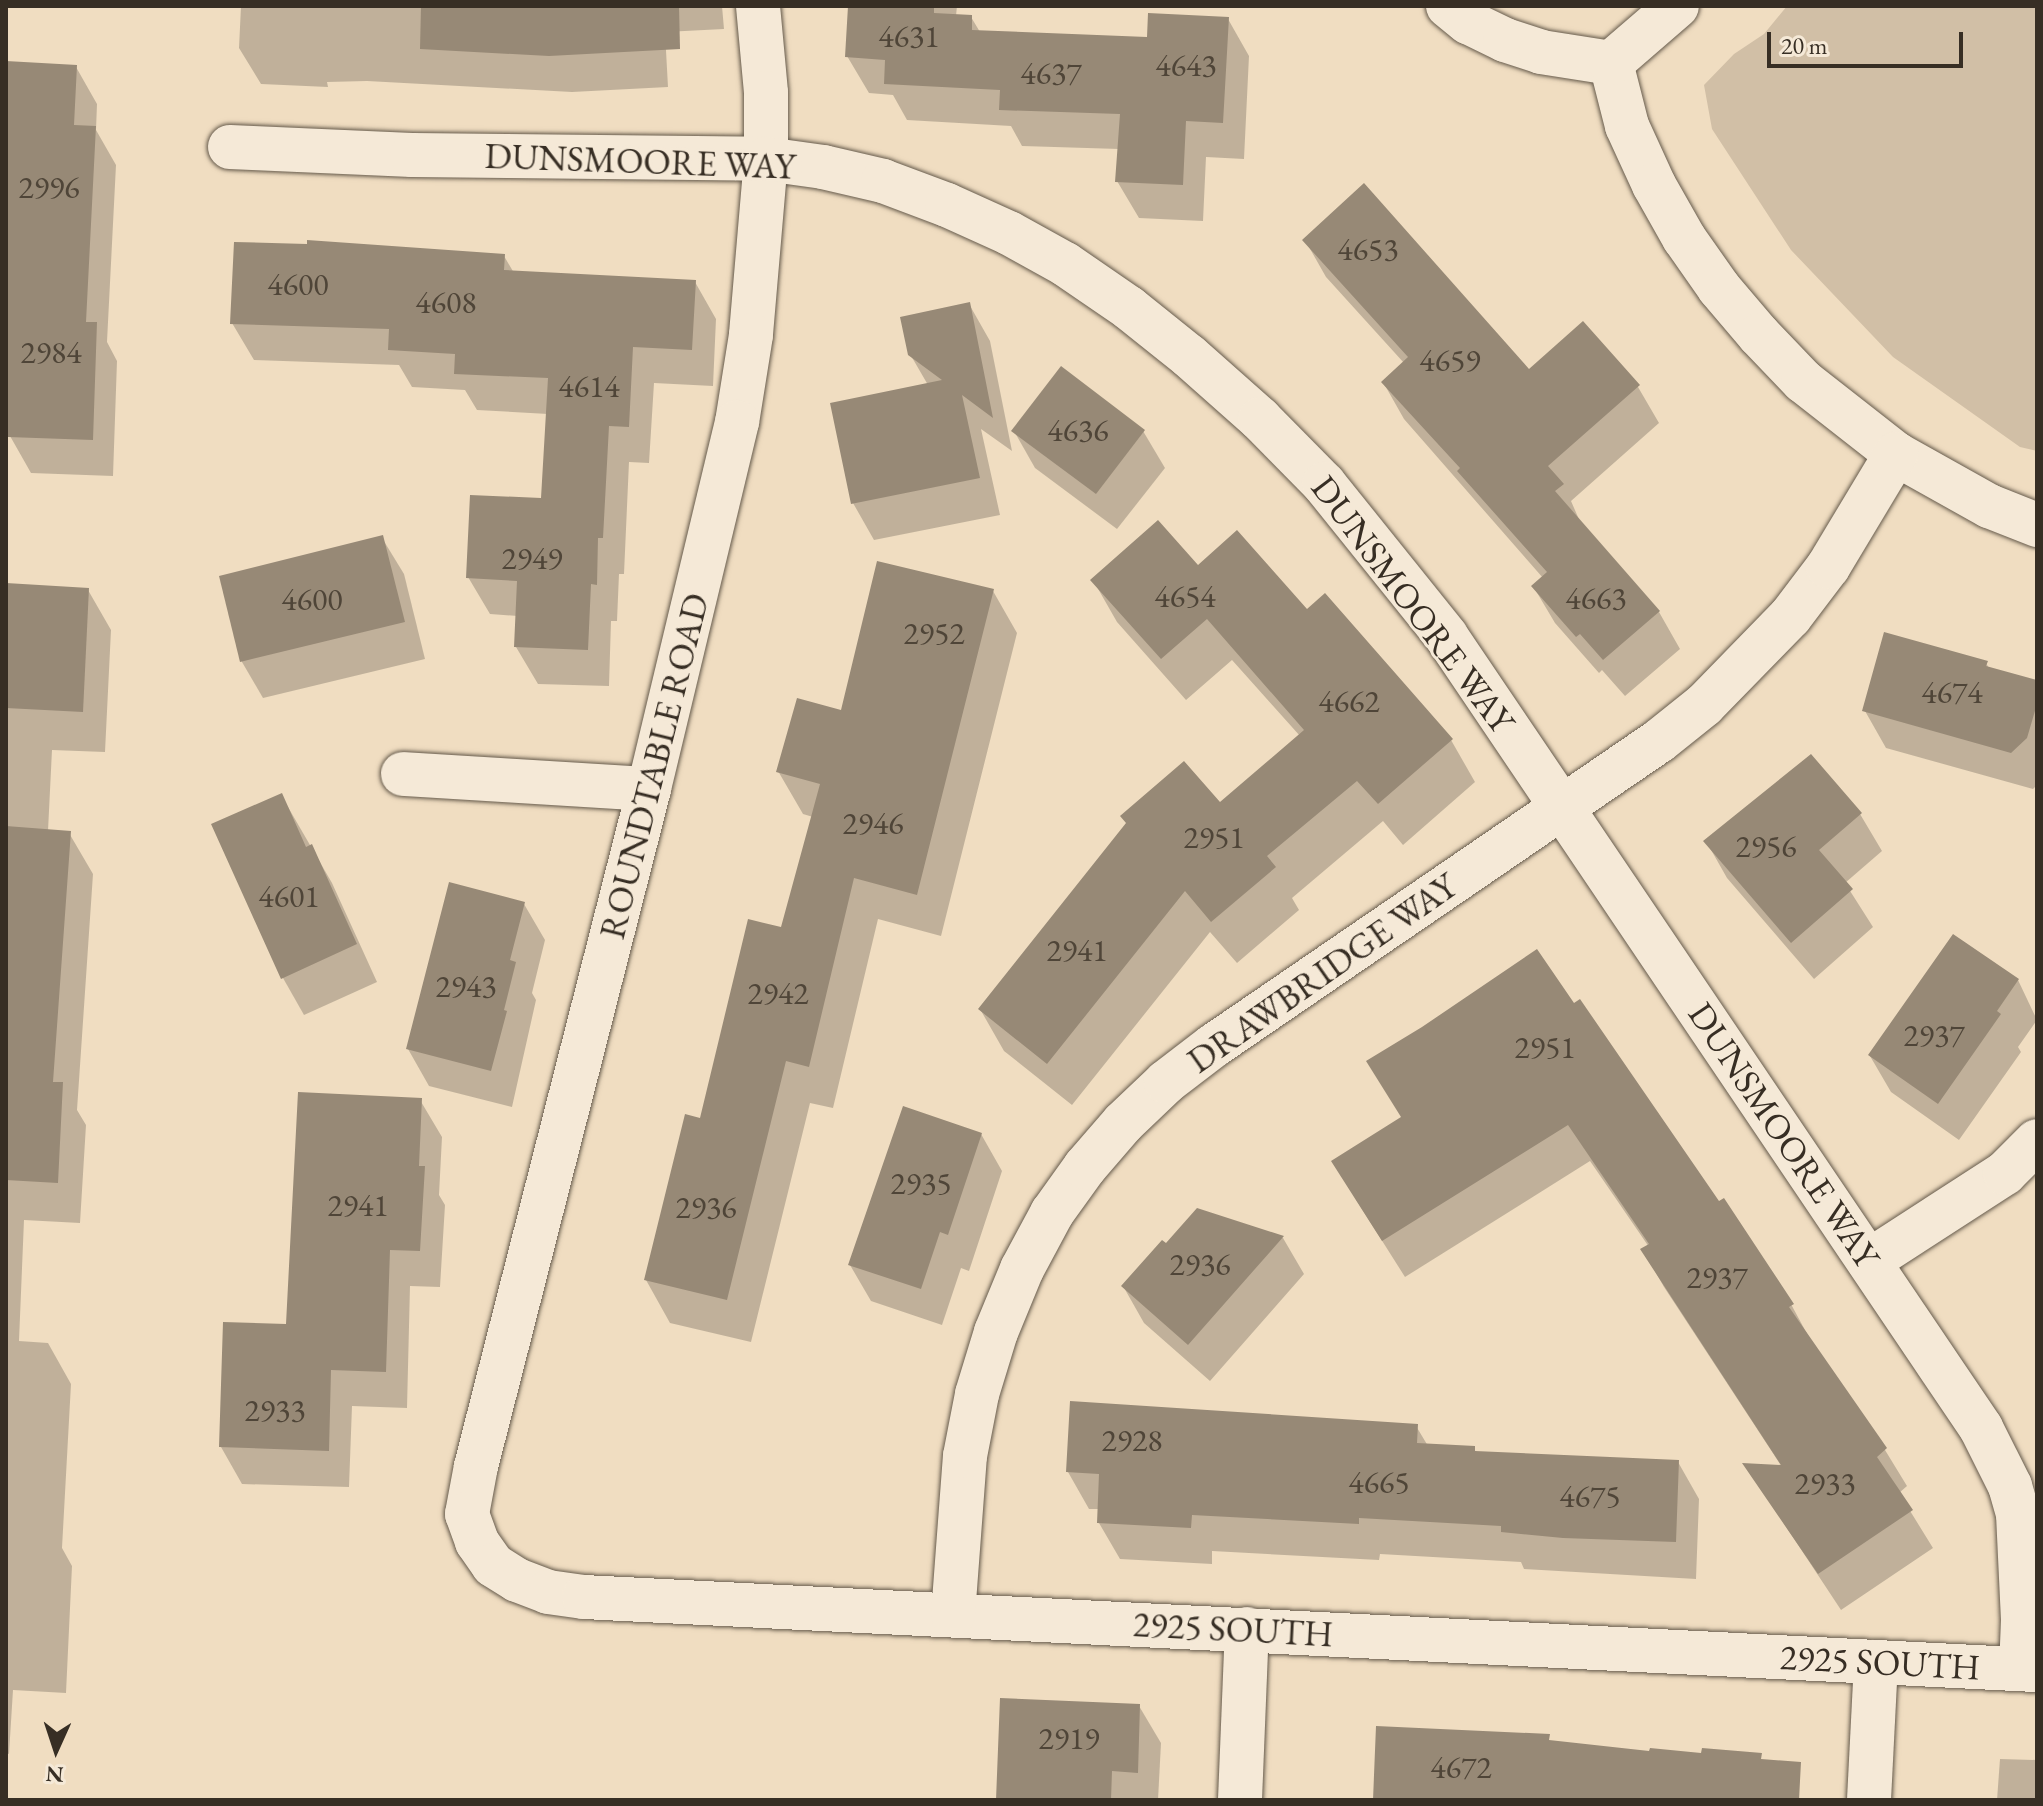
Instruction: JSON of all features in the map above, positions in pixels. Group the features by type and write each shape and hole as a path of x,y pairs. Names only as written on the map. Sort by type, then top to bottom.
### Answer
{"street":[{"name":"ROUNDTABLE ROAD","path":"467,1514 487,1421 649,789 737,422 751,335 766,159 766,93 758,6"},
{"path":"1448,6 1468,22 1505,40 1541,52 1611,63 1677,6"},
{"path":"1611,63 1627,126 1654,185 1684,238 1719,288 1803,381 1896,454 1989,506 2037,525"},
{"name":"DUNSMOORE WAY","path":"230,147 412,155 766,159 883,181 960,210 1065,264 1177,347 1260,419 1324,484 1446,636 1981,1428 2010,1486 2021,1545 2029,1669"},
{"name":"DRAWBRIDGE WAY","path":"953,1615 965,1456 977,1394 996,1332 1022,1269 1052,1213 1085,1167 1155,1092 1213,1046 1659,741 1748,663 1828,567 1896,454"},
{"path":"403,774 649,789"},
{"path":"1869,1261 2005,1173 2037,1141"},
{"name":"2925 SOUTH","path":"467,1514 477,1542 493,1565 517,1580 548,1592 584,1597 2029,1669"},
{"path":"1240,1800 1247,1629"},
{"path":"1869,1800 1876,1662"}],"shaded area":[{"path":"1787,6 2037,6 2037,451 2020,447 1893,357 1791,250 1712,129 1704,85 1734,54 1764,34"}],"building":[{"path":"421,6 679,6 680,49 549,56 420,49"},
{"path":"848,6 934,6 934,13 972,15 972,30 1147,37 1148,13 1229,17 1223,123 1186,121 1183,185 1115,182 1120,114 999,110 1000,90 884,84 885,60 845,57"},
{"path":"6,61 77,65 74,125 96,126 86,322 97,322 93,440 8,437"},
{"path":"1364,183 1529,369 1583,321 1640,385 1548,466 1564,484 1555,491 1660,611 1603,660 1580,634 1576,637 1531,586 1547,572 1457,471 1460,468 1381,382 1408,357 1302,240"},
{"path":"307,240 505,254 504,270 696,280 692,350 633,347 629,427 609,426 603,538 598,538 597,585 591,584 588,650 514,647 517,581 466,578 470,495 541,498 548,378 454,374 455,354 388,350 389,329 230,324 234,242 307,244"},
{"path":"970,302 993,418 962,395 980,478 851,504 830,403 942,380 908,355 900,317"},
{"path":"1061,366 1145,430 1096,494 1011,431"},
{"path":"1158,520 1198,565 1237,530 1307,609 1325,593 1453,739 1378,804 1357,781 1267,856 1276,867 1211,922 1185,891 1047,1064 978,1009 1126,823 1120,816 1184,761 1220,802 1304,730 1207,619 1161,659 1090,580"},
{"path":"383,535 405,622 240,662 219,576"},
{"path":"877,561 994,589 917,895 854,878 809,1067 786,1061 727,1300 644,1280 685,1114 700,1118 748,919 781,927 820,784 776,772 797,698 841,710"},
{"path":"6,583 89,588 83,712 6,708"},
{"path":"1884,632 1988,661 1986,666 2037,680 2037,704 2027,738 2011,753 1862,711"},
{"path":"1811,754 1862,813 1819,850 1853,889 1791,943 1703,841"},
{"path":"282,793 306,847 312,844 357,944 281,979 211,824"},
{"path":"6,826 71,831 53,1082 63,1082 58,1183 6,1180"},
{"path":"449,882 525,902 510,960 516,962 504,1010 507,1011 491,1071 406,1049"},
{"path":"1953,934 2019,979 1997,1011 2001,1014 1938,1104 1868,1055"},
{"path":"1537,949 1574,1003 1580,999 1719,1201 1724,1198 1794,1304 1789,1307 1887,1448 1877,1457 1913,1510 1818,1574 1742,1463 1781,1465 1640,1249 1649,1244 1568,1125 1382,1241 1331,1161 1401,1117 1366,1061"},
{"path":"298,1092 422,1098 419,1166 425,1166 420,1251 390,1250 386,1372 331,1370 329,1451 219,1447 223,1322 286,1324"},
{"path":"903,1106 982,1133 948,1235 940,1232 921,1289 848,1265"},
{"path":"1197,1208 1284,1236 1188,1345 1121,1286 1162,1240 1166,1243"},
{"path":"1070,1401 1418,1424 1417,1443 1475,1446 1475,1451 1679,1460 1676,1542 1563,1538 1501,1532 1501,1526 1359,1518 1359,1524 1192,1515 1191,1528 1097,1523 1099,1474 1066,1472"},
{"path":"1000,1698 1140,1704 1138,1773 1112,1771 1111,1800 996,1800"},
{"path":"1376,1726 1550,1734 1549,1740 1649,1751 1650,1748 1701,1753 1702,1748 1762,1753 1761,1759 1801,1762 1799,1800 1373,1800"}]}
